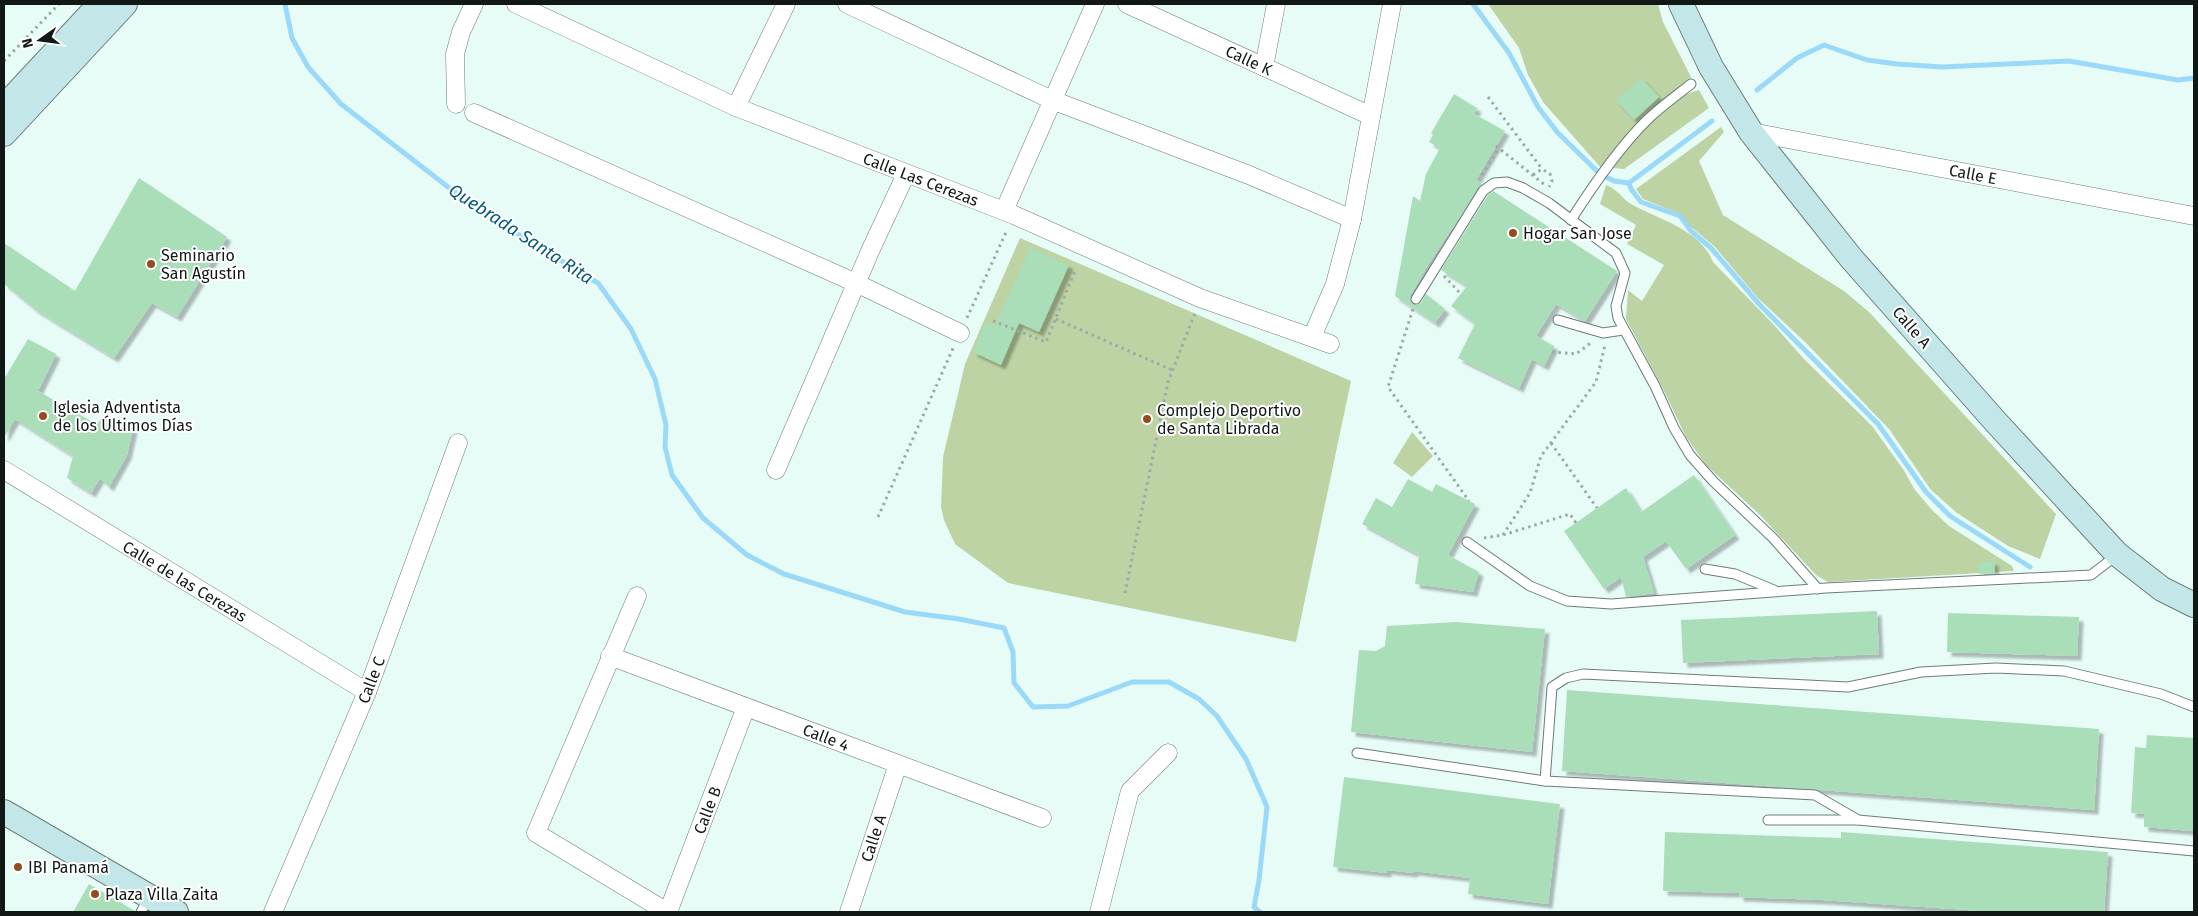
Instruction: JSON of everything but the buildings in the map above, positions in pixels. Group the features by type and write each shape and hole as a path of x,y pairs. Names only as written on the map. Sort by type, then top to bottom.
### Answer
{"street":[{"path":"4,107 100,4"},
{"path":"4,134 125,4"},
{"path":"456,104 455,54 461,32 474,4"},
{"name":"Calle Las Cerezas","path":"516,4 736,107 1009,213 1200,298 1330,344"},
{"path":"736,107 786,4"},
{"path":"847,4 1052,100 1249,175 1352,219"},
{"path":"1009,213 1052,100 1095,4"},
{"name":"Calle K","path":"1126,4 1371,116"},
{"path":"1264,67 1276,4"},
{"path":"1312,337 1335,284 1352,219 1392,4"},
{"name":"Calle A","path":"1682,4 1711,67 1751,132 1852,258 1994,420 2117,554 2162,589 2194,605"},
{"path":"474,113 856,283 960,333"},
{"name":"Calle E","path":"1751,132 2194,216"},
{"path":"776,470 856,283 906,174"},
{"name":"Calle C","path":"273,912 367,692 458,443"},
{"name":"Calle de las Cerezas","path":"4,470 367,692"},
{"path":"637,596 536,833 668,912"},
{"name":"Calle 4","path":"610,656 1042,818"},
{"name":"Calle B","path":"668,912 746,707"},
{"path":"1099,912 1130,791 1168,753"},
{"name":"Calle A","path":"849,912 898,764"},
{"path":"4,812 145,904 176,912"}],"lane":[{"path":"1571,220 1595,185 1645,122 1666,102 1691,84"},
{"path":"1416,299 1483,191 1494,184 1507,182 1523,188 1571,220 1616,253 1625,273 1616,306 1618,318 1674,428 1690,455 1713,481 1791,558 1818,589"},
{"path":"1558,320 1603,333 1623,330"},
{"path":"1467,542 1530,586 1567,601 1611,604 1818,589 2091,575 2117,554"},
{"path":"1705,570 1735,574 1776,592"},
{"path":"1544,781 1552,688 1566,678 1583,674 1848,687 1921,672 2005,668 2064,672 2162,694 2194,707"},
{"path":"1357,753 1544,781 1815,795 1858,820"},
{"path":"1768,820 1858,820 2194,851"}],"path":[{"path":"4,62 59,4"},
{"path":"1488,97 1542,169 1550,174 1552,181 1549,187"},
{"path":"1496,146 1577,210"},
{"path":"1533,175 1542,169"},
{"path":"878,517 960,333 1009,213"},
{"path":"1435,268 1461,294"},
{"path":"993,321 1046,342 1076,271"},
{"path":"1125,593 1168,382 1200,298"},
{"path":"1416,299 1388,387 1469,501"},
{"path":"1056,319 1172,370"},
{"path":"1503,535 1530,493 1541,456 1596,382 1606,344 1603,333 1576,354 1552,352"},
{"path":"1550,443 1597,508"},
{"path":"1467,542 1503,535 1570,514 1576,523"}],"green space":[{"path":"1488,4 1658,4 1663,22 1691,77 1662,102 1601,168 1543,102 1528,75 1519,48"},
{"path":"1699,90 1709,108 1624,169 1612,168 1650,122 1661,112 1673,102"},
{"path":"1721,127 1724,132 1699,161 1723,215 1844,291 1869,312 2056,514 2040,559 2008,546 1957,513 1931,490 1889,429 1808,345 1758,298 1714,246 1690,226 1680,214 1643,199 1636,189"},
{"path":"1606,185 1631,204 1678,227 1699,242 1713,262 1804,359 1872,426 1903,469 1915,490 1933,511 1949,526 2012,566 2014,571 1828,582 1816,575 1760,515 1706,465 1686,437 1626,319 1628,290 1642,301 1664,265 1627,244 1636,225 1600,204"},
{"name":"Complejo Deportivo de Santa Librada","path":"1020,238 1351,381 1296,642 1008,583 955,544 944,520 941,507 943,457 965,364"},
{"path":"1412,432 1433,456 1412,477 1393,463"}],"waterway":[{"name":"Quebrada Santa Rita","path":"285,4 292,38 308,67 341,104 457,194 509,229 598,283 631,329 655,379 666,425 665,447 672,475 703,518 747,555 784,574 905,612 959,619 1004,628 1013,652 1014,683 1033,707 1068,706 1132,682 1169,682 1199,699 1217,716 1246,759 1267,807 1254,907 1260,912"},
{"path":"1473,4 1509,53 1538,107 1558,133 1600,174 1614,181 1629,183 1712,121"},
{"path":"1757,90 1797,58 1824,45 1867,60 1897,64 1942,67 2069,61 2178,80 2194,78"},
{"path":"1629,183 1631,189 1641,202 1680,216 1691,231 1711,248 1760,305 1878,424 1926,492 1950,516 2030,567"}],"place":[{"name":"Hogar San Jose","path":"1513,233"},
{"name":"Seminario San Agustín","path":"151,264"},
{"name":"Iglesia Adventista de los Últimos Días","path":"43,416"},
{"name":"Complejo Deportivo de Santa Librada","path":"1147,419"},
{"name":"IBI Panamá","path":"18,867"},
{"name":"Plaza Villa Zaita","path":"95,894"}]}
